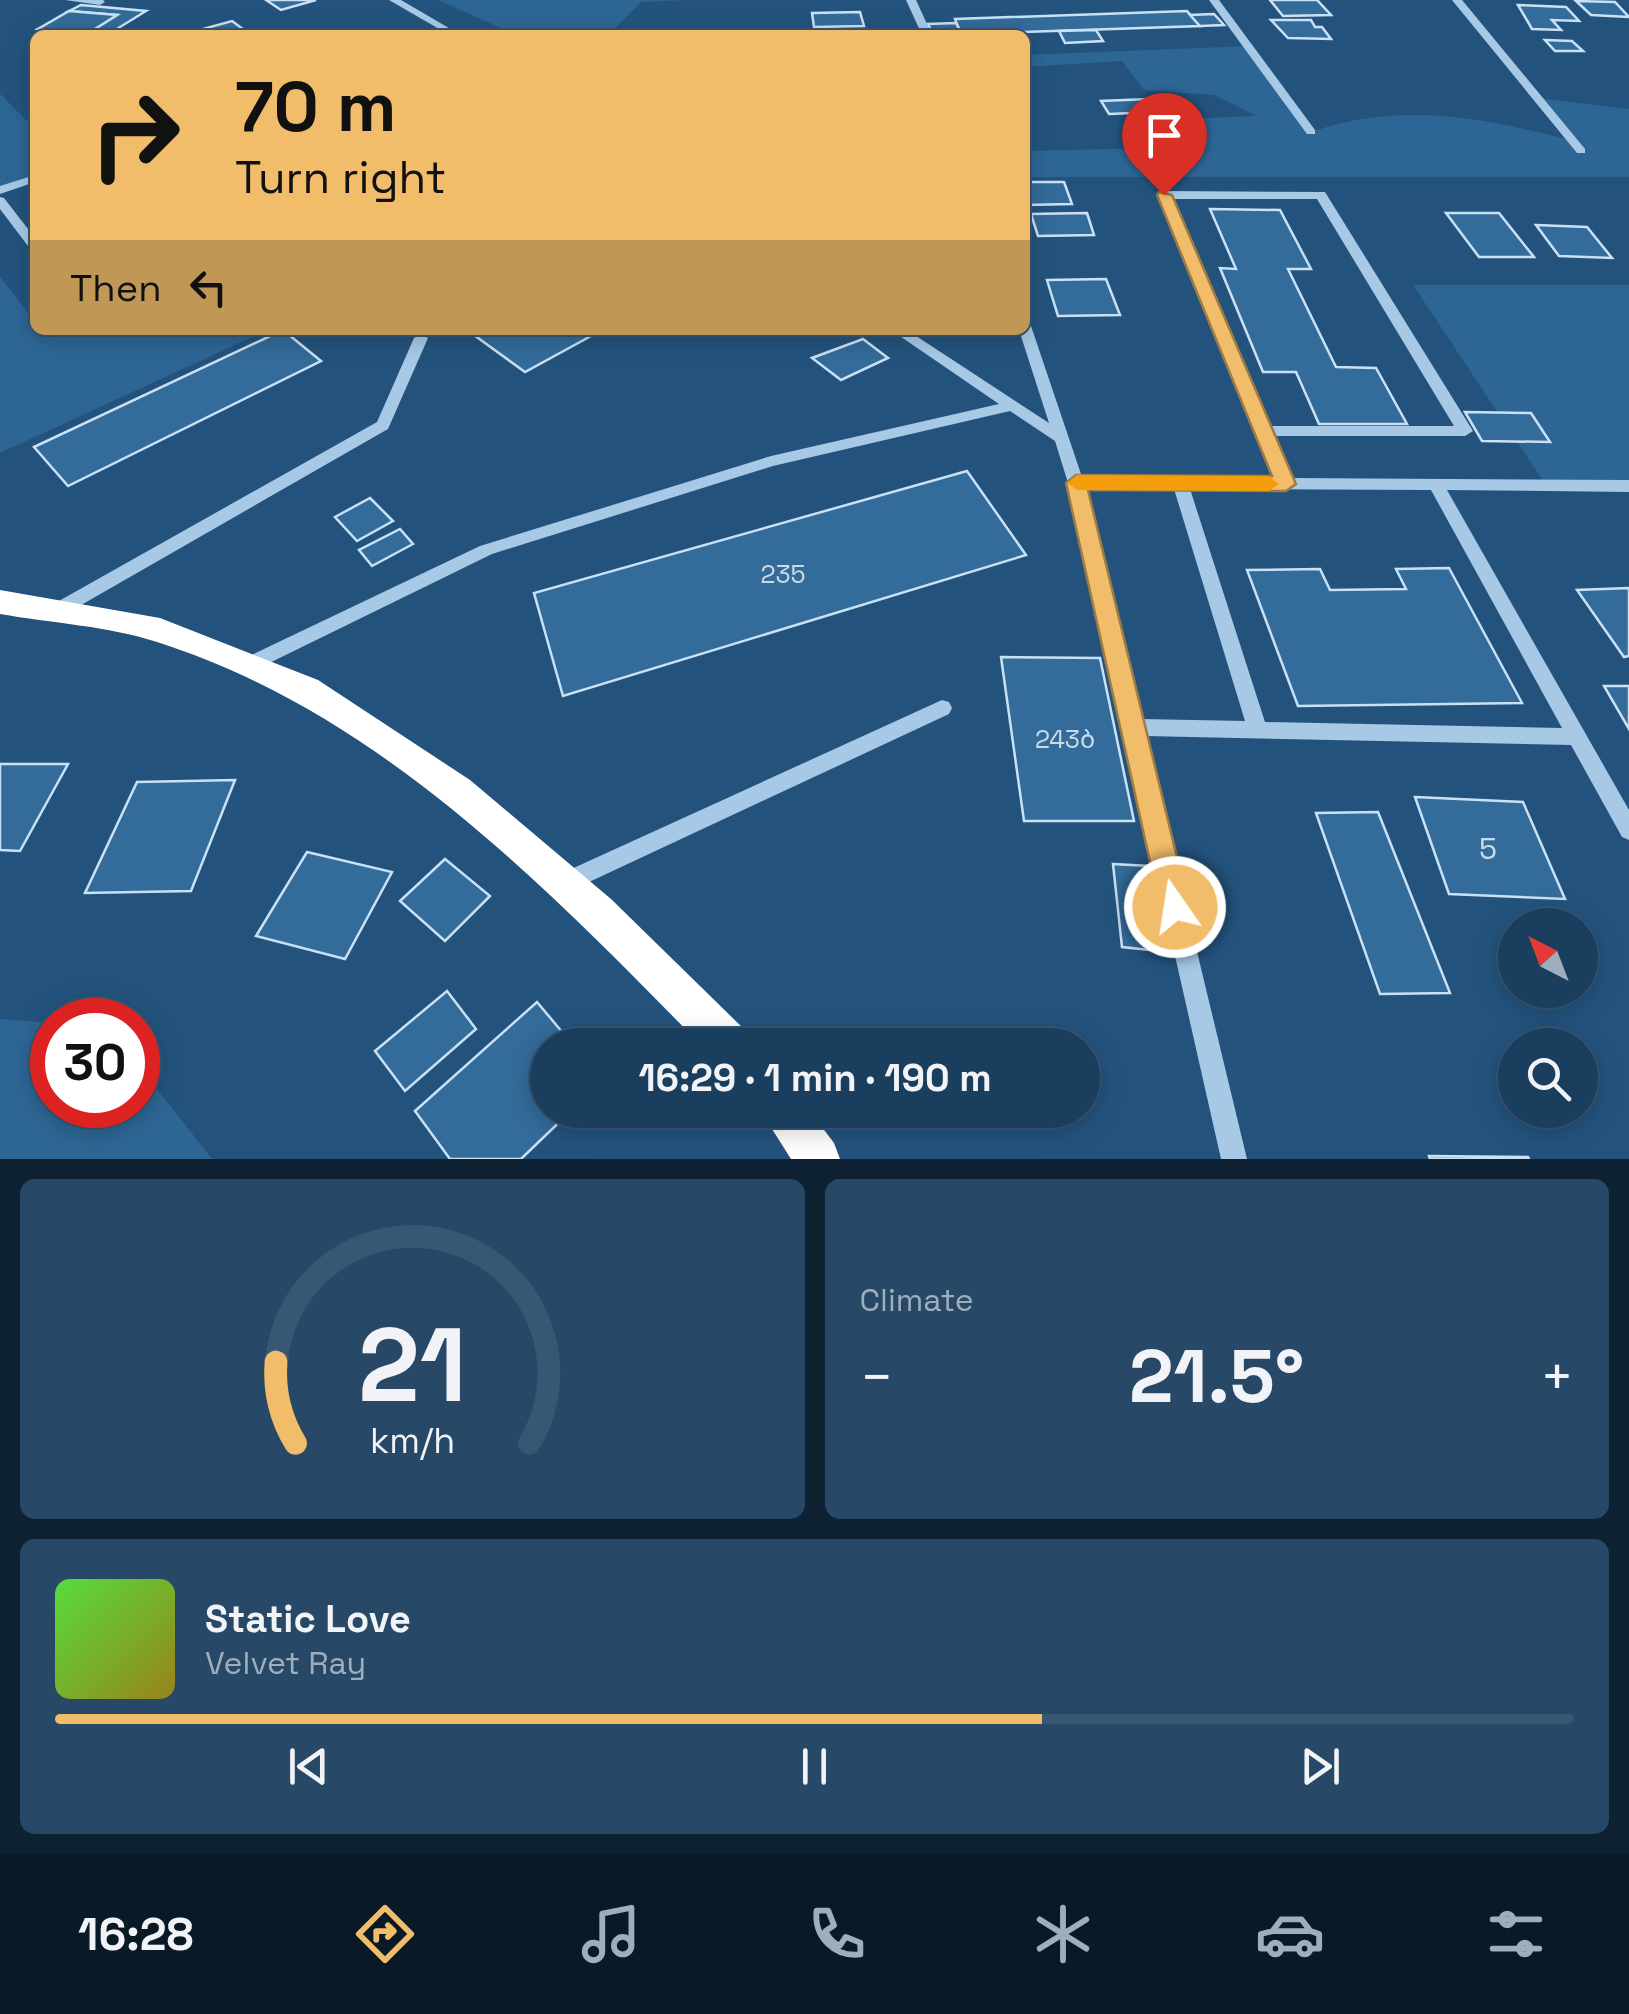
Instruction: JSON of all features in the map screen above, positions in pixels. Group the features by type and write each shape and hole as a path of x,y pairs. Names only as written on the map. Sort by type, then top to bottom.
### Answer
{"highway":[{"path":"0,602 160,630 306,690 458,790 564,883 713,1028"},
{"path":"795,1128 818,1159"}],"street":[{"path":"70,0 100,2"},
{"path":"394,0 446,30"},
{"path":"911,0 925,30"},
{"path":"1214,0 1312,132"},
{"path":"1457,0 1581,151"},
{"path":"0,190 30,180"},
{"path":"1264,431 1465,431 1321,195 1164,195 1286,484"},
{"path":"0,201 30,240"},
{"path":"18,224 30,220"},
{"path":"906,335 1062,439"},
{"path":"1028,335 1076,483 1234,1159"},
{"path":"56,612 383,425 421,338"},
{"path":"246,666 486,550 771,461 1013,406"},
{"path":"1076,483 1629,486"},
{"path":"1180,483 1258,730"},
{"path":"1436,484 1629,830"},
{"path":"564,883 942,708"},
{"path":"1132,728 1577,737"}],"shaded area":[{"path":"438,0 686,0 641,2 614,30 505,30"},
{"path":"1248,46 1312,132 1376,117 1409,115 1506,125 1570,140 1538,98 1629,109 1629,177 1030,177 1030,151 1195,147 1179,119 1257,116 1214,95 1144,90 1122,61 1030,67 1030,55"},
{"path":"0,94 30,124 30,180 0,190"},
{"path":"0,277 30,315 30,335 256,335 0,453"},
{"path":"1413,285 1629,285 1629,486 1546,485"},
{"path":"0,1019 30,1021 30,1128 160,1128 160,1093 212,1159 0,1159"}],"building":[{"path":"266,0 316,0 281,10"},
{"path":"1270,0 1317,0 1331,15 1283,16"},
{"path":"1576,1 1615,2 1629,17 1591,15"},
{"path":"81,5 146,11 115,30 93,30 117,15 69,11"},
{"path":"1518,5 1566,7 1579,21 1552,20 1561,30 1532,29"},
{"path":"69,11 117,15 93,30 38,29"},
{"path":"1187,11 1200,26 959,30 955,19"},
{"path":"860,12 864,26 814,27 812,13"},
{"path":"1214,14 1224,25 1200,26 1190,15"},
{"path":"1271,20 1311,20 1331,39 1288,38"},
{"path":"232,21 244,30 199,30"},
{"path":"956,23 960,30 931,30 928,24"},
{"path":"1096,30 1103,41 1065,43 1059,31"},
{"path":"1545,40 1572,41 1583,51 1555,51"},
{"path":"1149,99 1157,112 1109,114 1101,101"},
{"path":"1030,182 1064,182 1072,204 1030,205"},
{"path":"1210,209 1280,210 1311,269 1288,269 1336,367 1376,368 1407,424 1319,424 1296,372 1263,372 1220,268 1236,269"},
{"path":"1087,213 1094,235 1038,236 1031,214"},
{"path":"1446,213 1499,213 1534,257 1479,257"},
{"path":"1536,225 1587,227 1612,258 1559,256"},
{"path":"1106,279 1120,315 1058,316 1047,280"},
{"path":"272,335 289,335 321,361 68,486 34,447"},
{"path":"474,335 593,335 525,372"},
{"path":"863,339 888,358 841,380 812,358"},
{"path":"1465,412 1531,413 1550,442 1482,441"},
{"path":"967,471 1026,555 563,696 534,593"},
{"path":"370,498 393,521 357,541 335,517"},
{"path":"400,529 413,544 372,566 359,550"},
{"path":"1449,568 1522,703 1298,706 1247,570 1320,569 1330,590 1406,589 1396,569"},
{"path":"1629,588 1629,656 1624,657 1577,590"},
{"path":"1001,657 1100,658 1134,821 1024,821"},
{"path":"1604,686 1629,686 1629,729"},
{"path":"0,764 68,764 20,851 0,850"},
{"path":"235,780 191,891 85,893 137,782"},
{"path":"1415,797 1523,802 1565,899 1449,894"},
{"path":"1378,812 1450,993 1380,994 1316,813"},
{"path":"307,852 392,872 345,959 256,936"},
{"path":"445,859 490,896 445,941 400,901"},
{"path":"1113,864 1149,866 1160,951 1122,947"},
{"path":"447,991 476,1029 405,1091 375,1051"},
{"path":"537,1002 559,1028 530,1028 530,1128 553,1128 521,1159 450,1159 415,1111"},
{"path":"1429,1156 1528,1157 1529,1159 1430,1159"}],"slow traffic":[{"path":"1077,483 1269,484"}],"route":[{"path":"1164,195 1286,484 1076,483 1175,907"}]}
